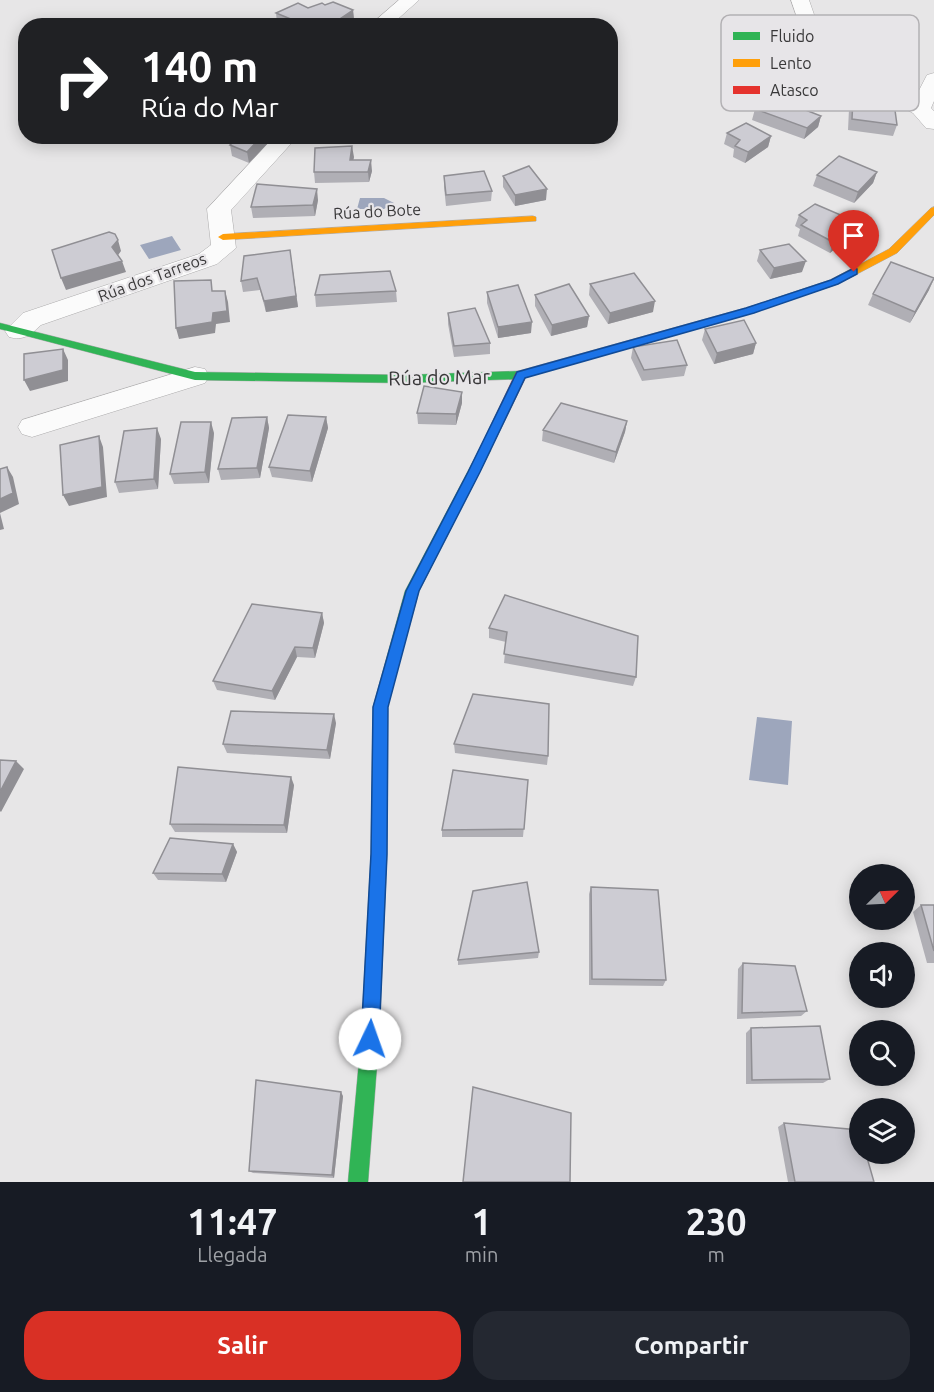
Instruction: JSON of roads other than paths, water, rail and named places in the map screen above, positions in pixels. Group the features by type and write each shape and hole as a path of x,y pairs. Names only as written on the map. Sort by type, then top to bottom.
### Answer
{"street":[{"path":"388,18 410,0"},
{"path":"800,0 805,15"},
{"path":"927,116 934,79"},
{"name":"Rúa dos Tarreos","path":"9,329 208,258 224,248 219,209 279,144"},
{"name":"Rúa do Mar","path":"9,329 195,376 404,379 521,375 750,310 834,282 893,251 934,210"},
{"name":"Rúa do Bote","path":"223,237 532,219"},
{"path":"358,1182 370,1039 378,866 380,707 412,591 521,375"},
{"name":"Rúa do Mar","path":"32,427 195,376"}],"water":[{"path":"360,198 384,198 394,203 384,209 357,209"},
{"path":"172,236 181,250 149,259 140,245"},
{"path":"757,717 792,721 788,785 749,780"}]}
